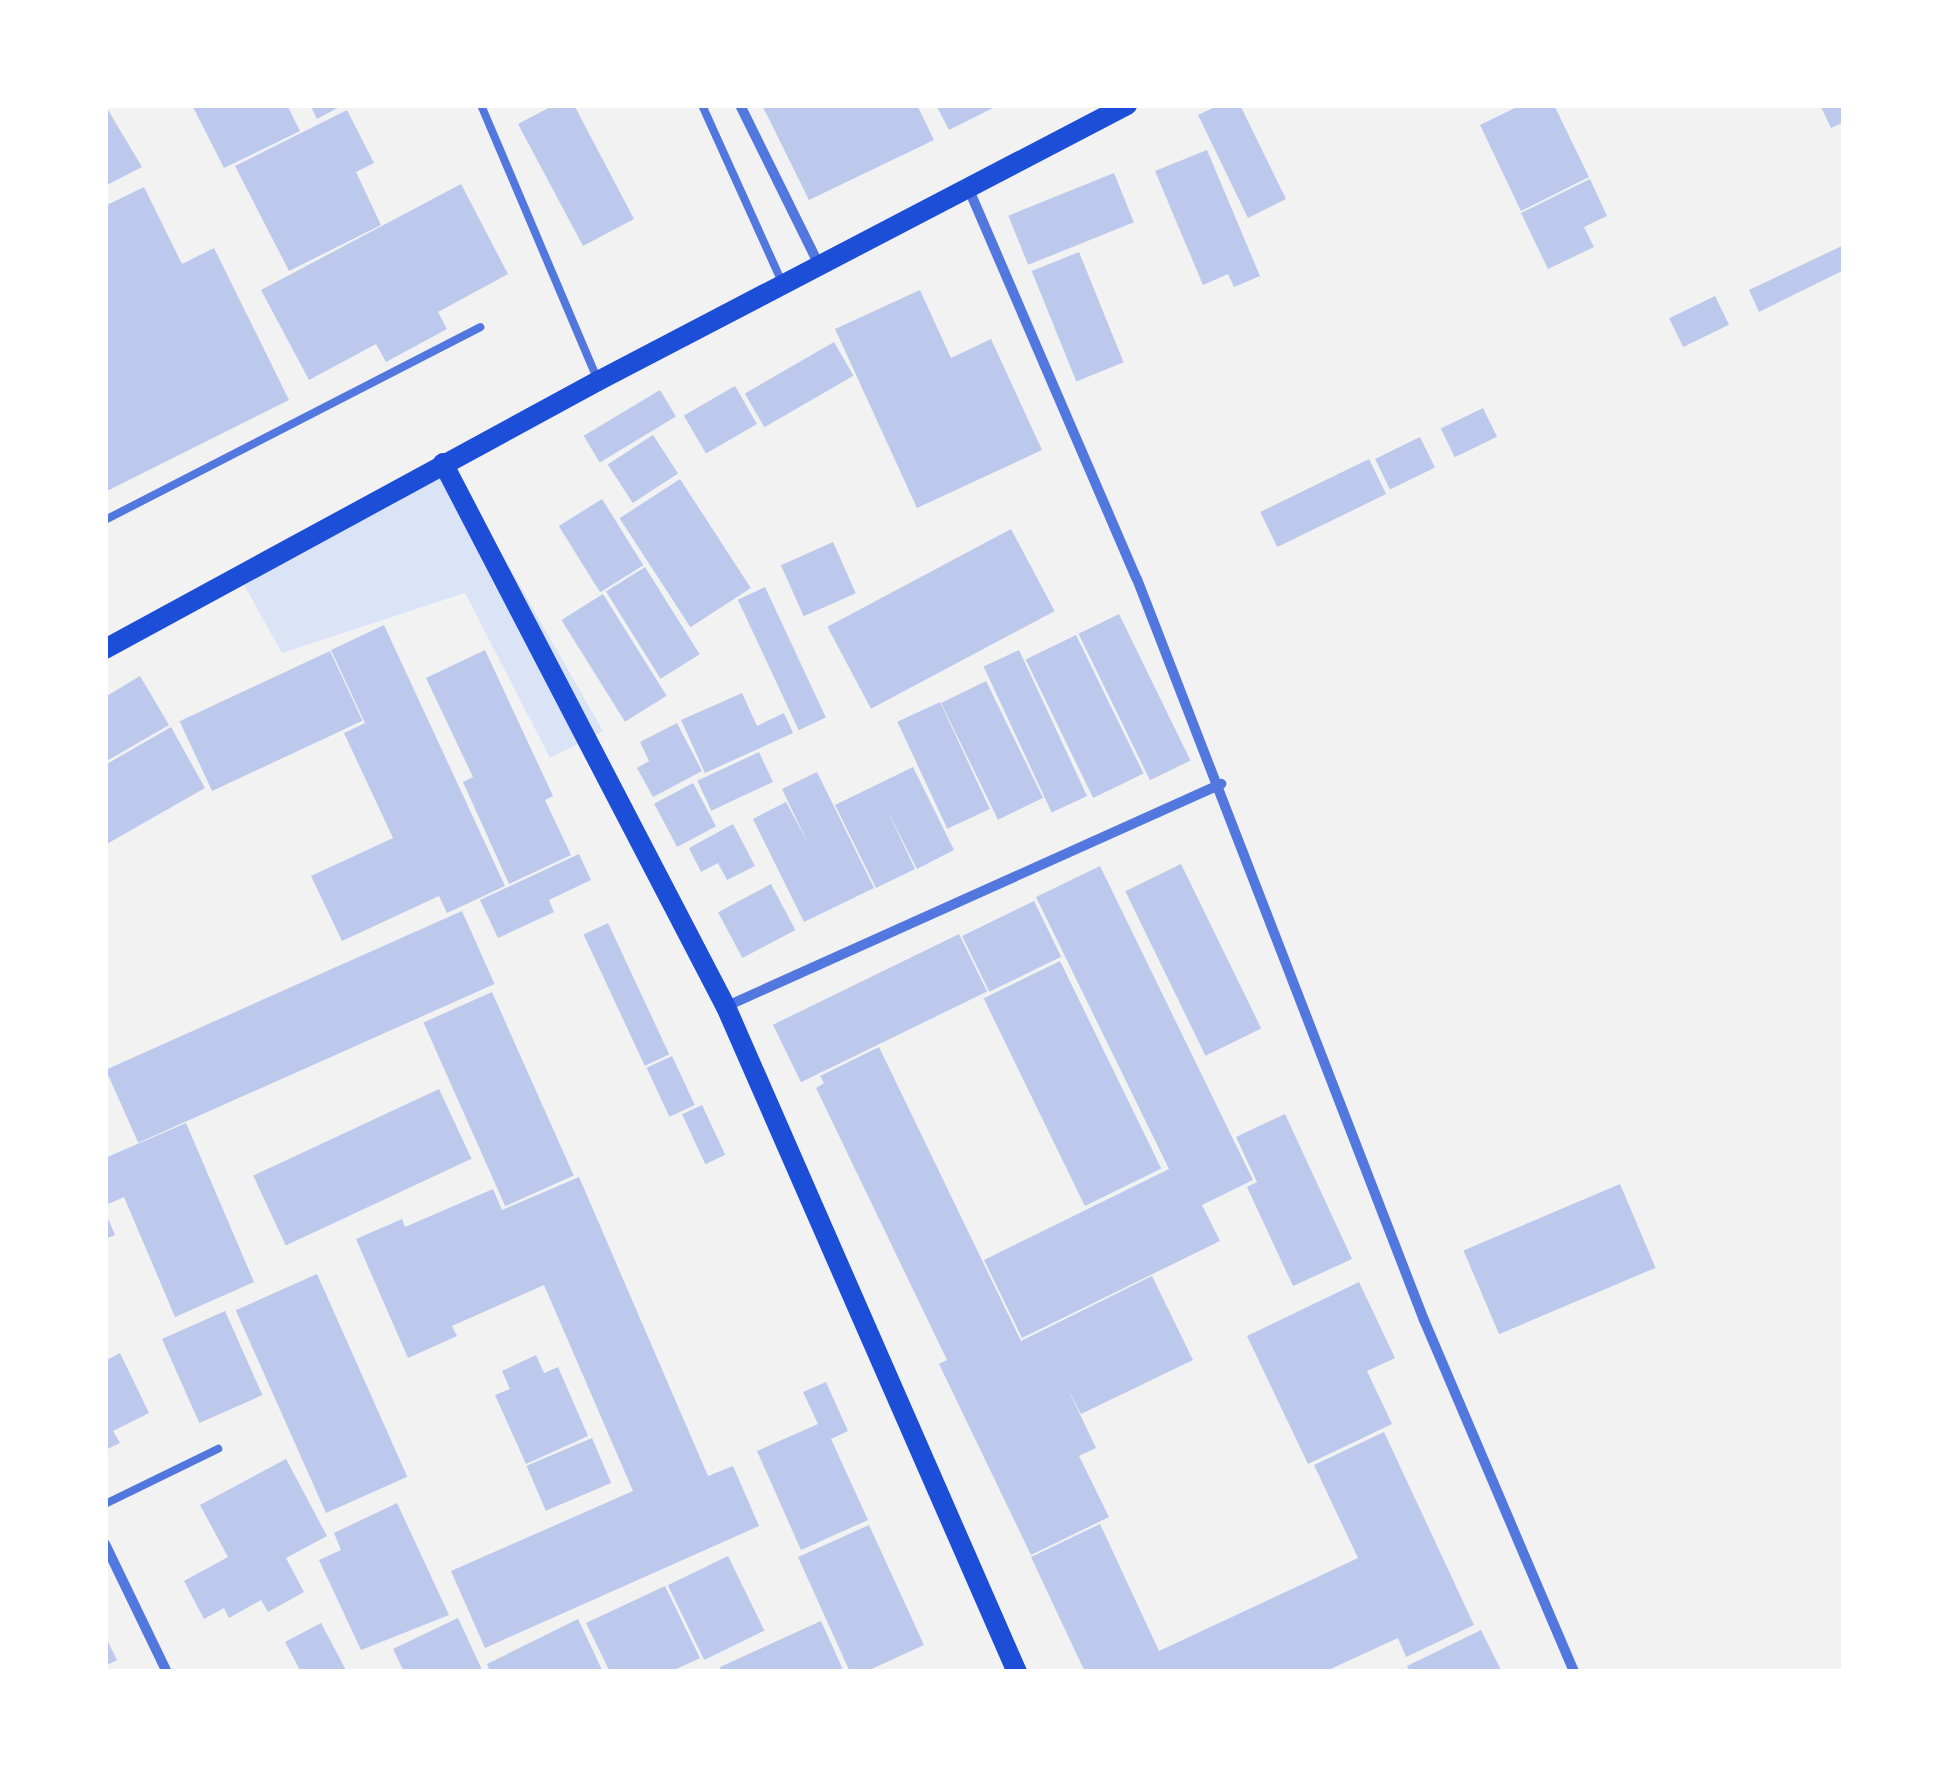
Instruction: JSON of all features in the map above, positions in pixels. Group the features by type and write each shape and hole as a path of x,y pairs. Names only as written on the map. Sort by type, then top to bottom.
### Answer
{"main road":[{"path":"105,649 442,463 783,284 970,192 1127,105"},
{"path":"442,463 726,1007 1017,1672"}],"street":[{"path":"740,105 820,267"},
{"path":"970,192 1220,784 1424,1320 1574,1672"},
{"path":"726,1007 1220,784"},
{"path":"105,1544 167,1672"}],"lane":[{"path":"481,105 598,380"},
{"path":"702,105 783,284"},
{"path":"105,520 480,327"},
{"path":"105,1504 218,1449"}],"shaded area":[{"path":"447,458 603,731 550,758 465,593 282,653 235,569"}],"building":[{"path":"105,105 142,167 105,186"},
{"path":"192,105 287,105 300,131 224,168"},
{"path":"310,105 343,105 317,119"},
{"path":"554,105 574,105 634,219 583,246 518,124"},
{"path":"762,105 917,105 934,140 809,200"},
{"path":"936,105 999,105 949,130"},
{"path":"1219,105 1240,105 1286,199 1248,218 1198,115"},
{"path":"1521,105 1554,105 1589,177 1521,211 1480,125"},
{"path":"1820,105 1844,105 1844,122 1831,128"},
{"path":"347,110 374,163 356,172 381,225 289,271 235,166"},
{"path":"1207,150 1260,276 1234,287 1228,274 1203,285 1155,171"},
{"path":"1114,173 1134,222 1028,265 1008,216"},
{"path":"1590,179 1607,216 1584,227 1594,247 1548,269 1521,213"},
{"path":"461,184 508,274 438,312 447,329 386,362 376,344 309,380 261,290"},
{"path":"144,187 182,264 214,248 289,400 105,492 105,206"},
{"path":"1844,245 1844,270 1759,312 1749,290"},
{"path":"1079,252 1124,362 1076,381 1032,271"},
{"path":"920,290 951,358 991,339 1042,450 917,508 835,329"},
{"path":"1715,296 1729,325 1683,347 1669,318"},
{"path":"834,342 854,376 764,427 745,394"},
{"path":"735,386 757,424 706,454 684,416"},
{"path":"660,390 676,417 600,462 584,436"},
{"path":"1483,408 1497,437 1455,457 1441,429"},
{"path":"653,435 678,474 633,503 608,464"},
{"path":"1420,437 1435,468 1390,489 1375,459"},
{"path":"1369,459 1386,494 1277,547 1260,512"},
{"path":"680,479 751,588 690,627 620,518"},
{"path":"602,499 643,565 600,592 559,526"},
{"path":"1011,529 1055,611 871,709 827,627"},
{"path":"833,542 856,593 804,616 781,565"},
{"path":"645,567 700,654 661,679 606,591"},
{"path":"765,587 826,718 799,730 738,600"},
{"path":"603,594 667,696 625,722 561,620"},
{"path":"1119,614 1190,761 1150,780 1079,634"},
{"path":"384,625 505,886 447,913 439,896 342,941 311,876 393,838 344,733 365,723 331,650"},
{"path":"1076,635 1144,773 1093,798 1026,660"},
{"path":"485,650 553,796 545,800 571,855 509,884 463,782 473,777 426,678"},
{"path":"1019,650 1087,796 1052,812 984,666"},
{"path":"330,651 363,721 212,791 180,721"},
{"path":"140,676 169,725 105,762 105,697"},
{"path":"986,681 1043,798 998,820 941,703"},
{"path":"742,693 757,726 784,713 793,733 705,773 681,720"},
{"path":"940,702 990,809 947,829 897,722"},
{"path":"677,723 702,771 653,797 637,768 649,761 640,742"},
{"path":"171,727 205,788 105,845 105,765"},
{"path":"759,752 773,782 711,811 697,781"},
{"path":"913,767 954,850 917,869 886,808 915,869 876,888 835,805"},
{"path":"817,772 874,888 804,922 753,819 786,802 808,843 782,789"},
{"path":"693,783 716,826 677,847 654,804"},
{"path":"733,824 755,866 727,880 718,863 701,872 689,848"},
{"path":"579,854 591,880 549,900 554,912 498,938 480,900"},
{"path":"1181,864 1261,1028 1205,1056 1125,891"},
{"path":"1100,866 1253,1180 1202,1205 1220,1241 1022,1338 984,1260 1169,1169 1036,897"},
{"path":"771,884 795,930 742,958 718,912"},
{"path":"1034,901 1061,957 989,992 962,936"},
{"path":"462,911 495,984 138,1143 106,1070"},
{"path":"608,923 669,1054 645,1066 584,934"},
{"path":"959,934 987,992 801,1082 773,1025"},
{"path":"1060,961 1161,1169 1085,1206 984,998"},
{"path":"492,992 574,1176 505,1206 423,1023"},
{"path":"879,1047 1021,1341 1152,1276 1193,1360 1081,1414 1067,1387 1096,1448 1079,1456 1109,1517 1031,1555 939,1364 947,1360 816,1088 824,1083 820,1076"},
{"path":"672,1056 695,1105 669,1117 647,1068"},
{"path":"439,1089 472,1159 286,1245 253,1176"},
{"path":"702,1105 725,1155 705,1164 682,1114"},
{"path":"1285,1114 1352,1259 1293,1286 1247,1187 1257,1182 1236,1137"},
{"path":"186,1123 254,1282 175,1317 124,1197 106,1205 105,1158"},
{"path":"579,1177 708,1476 733,1466 759,1526 485,1648 451,1571 633,1491 544,1285 452,1326 457,1336 408,1358 356,1239 402,1219 405,1227 493,1189 502,1210"},
{"path":"1620,1184 1656,1268 1499,1334 1464,1250"},
{"path":"105,1211 115,1235 105,1239"},
{"path":"317,1274 407,1477 326,1513 236,1310"},
{"path":"1359,1282 1395,1358 1367,1371 1392,1424 1308,1464 1247,1336"},
{"path":"225,1311 262,1395 199,1423 162,1339"},
{"path":"120,1353 149,1413 113,1431 120,1443 105,1450 105,1361"},
{"path":"536,1355 544,1373 558,1367 588,1436 526,1464 495,1395 510,1389 502,1371"},
{"path":"826,1382 848,1431 831,1439 868,1520 801,1550 757,1451 818,1424 803,1392"},
{"path":"1384,1432 1474,1625 1406,1657 1398,1638 1324,1672 1085,1672 1031,1557 1100,1524 1159,1651 1358,1558 1314,1465"},
{"path":"592,1438 611,1483 546,1511 527,1466"},
{"path":"286,1459 327,1536 286,1558 304,1592 268,1612 261,1600 229,1618 224,1608 204,1619 184,1581 228,1557 200,1505"},
{"path":"397,1503 449,1615 361,1650 319,1560 341,1550 334,1533"},
{"path":"869,1525 924,1645 865,1672 850,1672 798,1557"},
{"path":"728,1556 764,1631 704,1660 668,1585"},
{"path":"665,1586 700,1658 670,1672 610,1672 586,1623"},
{"path":"458,1618 483,1672 404,1672 393,1649"},
{"path":"578,1619 603,1672 490,1672 487,1664"},
{"path":"821,1621 844,1672 722,1672 720,1667"},
{"path":"321,1623 347,1672 301,1672 285,1642"},
{"path":"1481,1630 1502,1672 1410,1672 1407,1666"},
{"path":"105,1636 117,1660 105,1666"}]}
